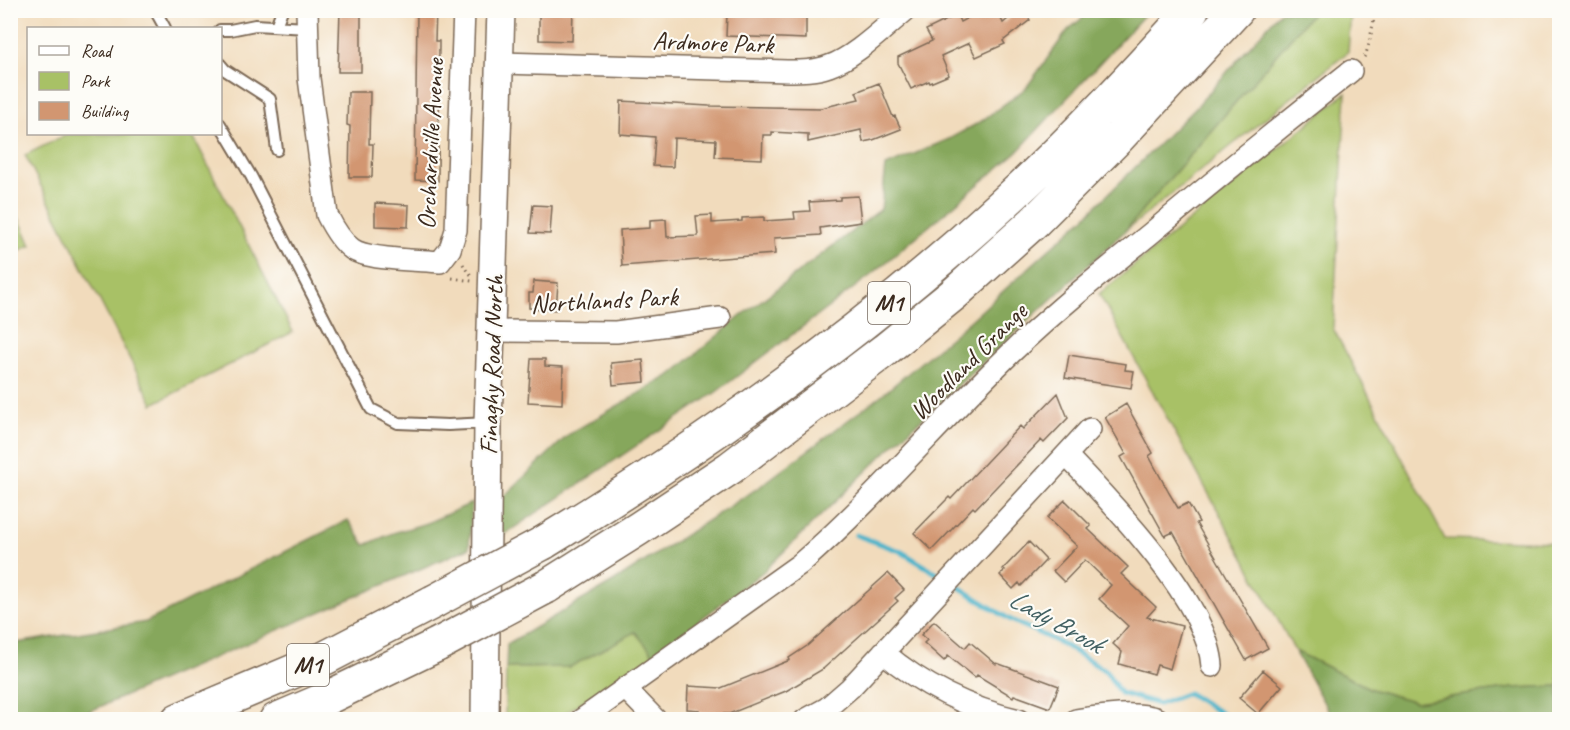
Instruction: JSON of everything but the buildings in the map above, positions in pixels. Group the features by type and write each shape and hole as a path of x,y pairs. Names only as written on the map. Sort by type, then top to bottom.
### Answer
{"highway":[{"name":"M1","path":"178,720 324,658 433,602 543,543 687,451 815,360 920,278 1039,170 1136,72 1192,10"},
{"name":"M1","path":"276,720 437,645 546,587 638,530 730,468 885,350 954,294 1034,222 1119,137 1237,10"}],"street":[{"name":"Orchardville Avenue","path":"307,19 309,78 327,215 335,230 351,249 363,255 440,262 450,249 456,230 464,10"},
{"name":"Finaghy Road North","path":"485,720 488,423 501,10"},
{"name":"Ardmore Park","path":"500,63 811,70 828,67 843,60 906,10"},
{"name":"Woodland Grange","path":"581,720 800,564 826,542 909,459 1011,353 1076,294 1351,71"},
{"name":"Northlands Park","path":"491,331 616,332 720,318"},
{"path":"806,720 827,708 850,688 1090,429"},
{"path":"1066,455 1117,508 1181,592 1209,645 1212,666"},
{"path":"883,652 900,667 966,704 1018,720"},
{"path":"625,688 656,720"},
{"path":"1076,720 1140,714 1153,716 1159,720"}],"lane":[{"path":"154,10 164,27"},
{"path":"276,26 282,10"},
{"path":"222,30 255,25 276,26 307,19"},
{"path":"222,66 270,99 277,150"},
{"path":"222,127 251,176 371,409 398,423 448,425 488,423"}],"path":[{"path":"1351,71 1368,52 1369,36 1376,10"},
{"path":"440,262 452,278 493,283"}],"green space":[{"path":"1091,11 1148,11 1017,152 871,275 715,393 502,536 497,503 569,434 672,374 741,316 881,209 886,166 949,139 980,122 1026,88 1068,30"},
{"path":"1281,11 1314,11 1124,232 885,453 764,571 654,655 635,632 570,667 506,668 507,644 613,582 758,488 888,390 970,321 1085,217 1197,106"},
{"path":"1314,11 1351,11 1348,52 1124,232"},
{"path":"1346,93 1333,328 1445,539 1559,542 1559,686 1513,688 1416,702 1371,689 1295,651 1099,294"},
{"path":"66,135 193,135 293,332 153,404 25,155"},
{"path":"11,201 31,245 10,254"},
{"path":"472,503 469,548 90,711 65,719 11,719 11,644 146,622 348,520 365,545 393,533 427,523"},
{"path":"636,631 654,655 556,719 505,718 506,668 570,667"},
{"path":"1295,651 1371,689 1416,702 1513,688 1559,686 1559,719 1333,719"}],"waterway":[{"name":"Lady Brook","path":"856,535 900,551 946,579"},
{"name":"Lady Brook","path":"954,584 1009,619 1064,645 1106,671 1120,693 1159,704 1188,693 1232,720"},
{"name":"Lady Brook","path":"1367,720 1391,716 1396,720"}]}
